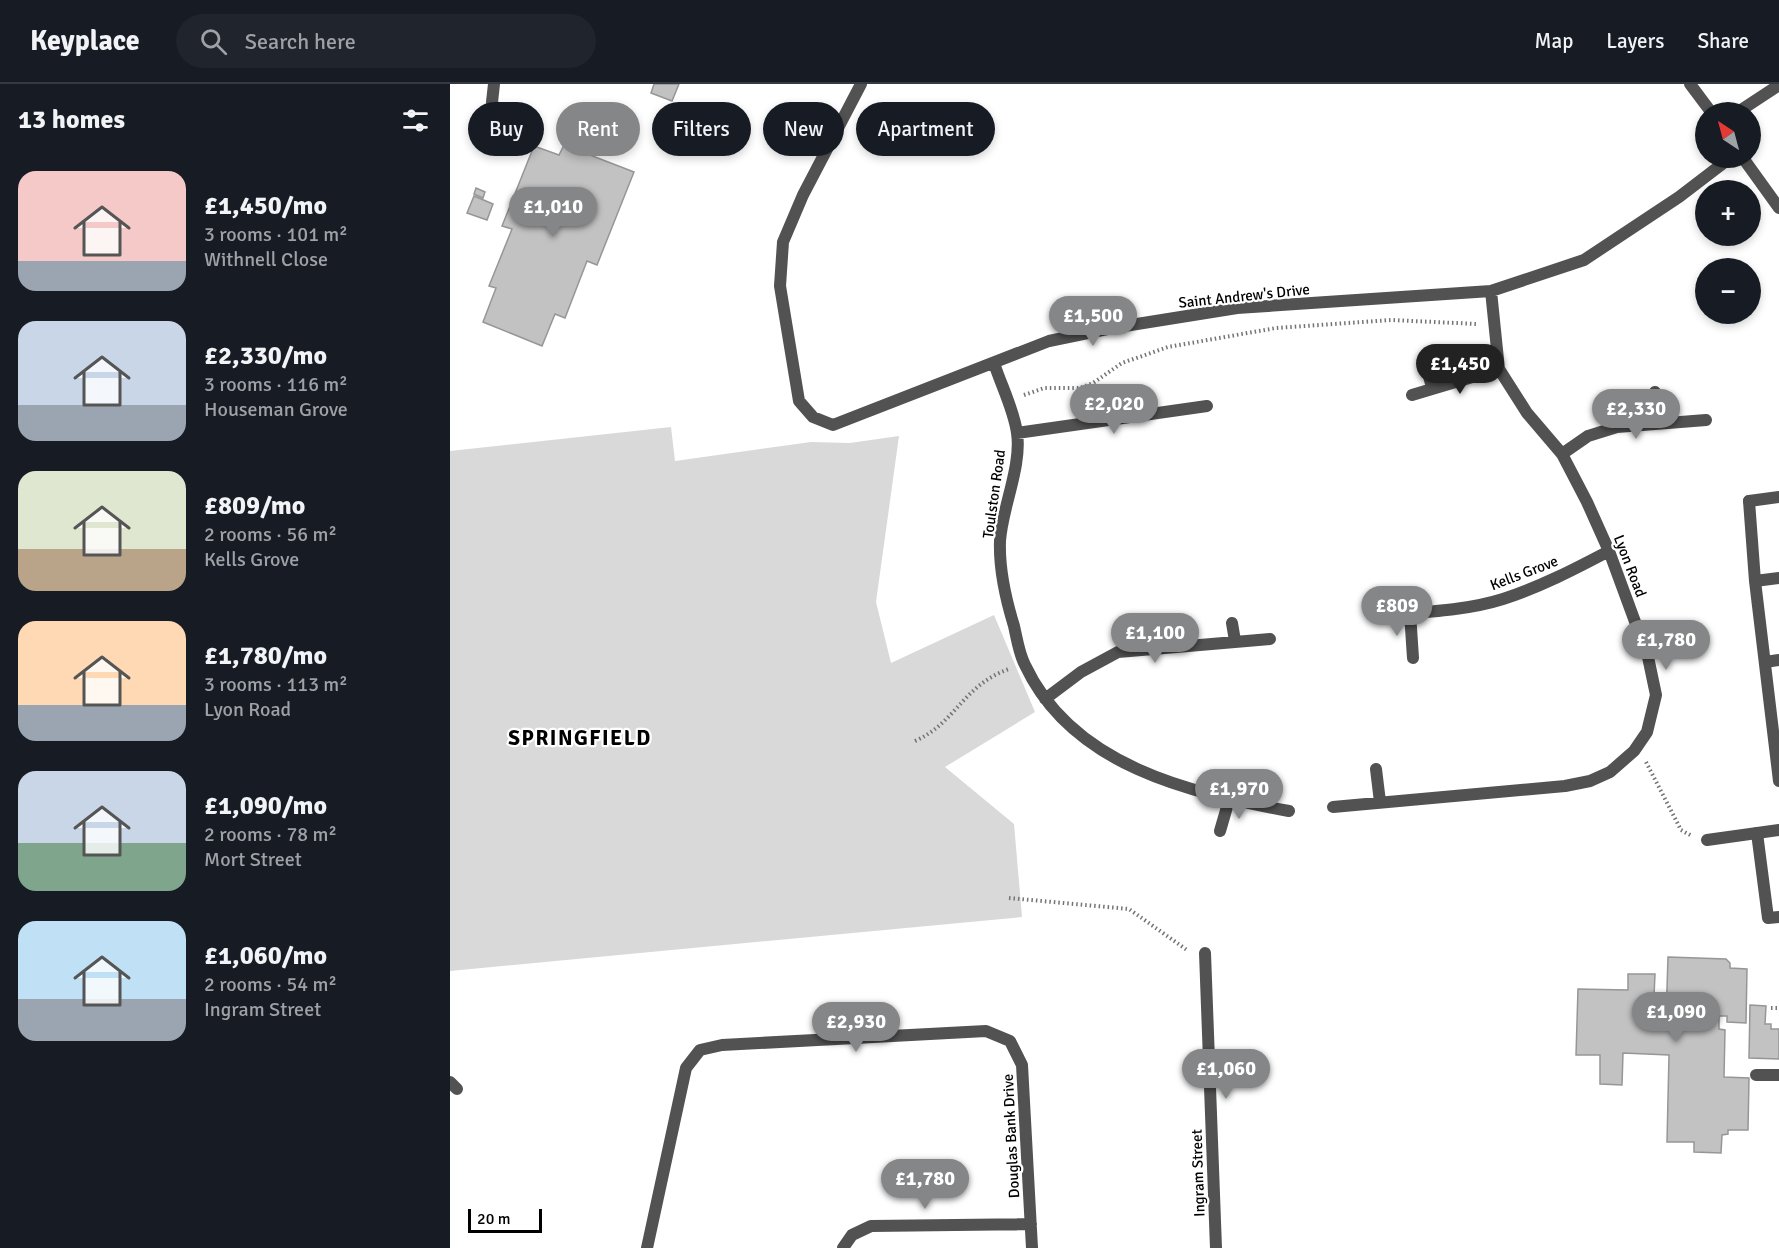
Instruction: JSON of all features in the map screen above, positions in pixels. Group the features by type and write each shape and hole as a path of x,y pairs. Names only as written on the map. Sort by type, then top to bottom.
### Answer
{"street":[{"path":"492,102 494,84"},
{"name":"Saint Andrew's Drive","path":"861,84 802,195 783,242 780,286 799,401 813,417 833,424 1049,341 1237,308 1491,291 1584,260 1679,197 1717,168"},
{"path":"1690,84 1704,102"},
{"path":"1753,102 1779,85"},
{"path":"1750,168 1779,208"},
{"name":"Lyon Road","path":"1333,807 1565,786 1590,781 1610,772 1634,751 1647,732 1656,695 1648,657 1609,550 1562,454 1527,413 1499,369 1491,291"},
{"name":"Toulston Road","path":"994,363 1017,433 1012,483 1000,541 1007,601 1024,664 1044,699 1071,727 1118,761 1229,800 1289,811"},
{"path":"1426,366 1432,387"},
{"path":"1412,395 1432,387 1499,369"},
{"path":"1655,392 1657,423"},
{"path":"1017,433 1207,406"},
{"path":"1562,454 1588,436 1617,427 1706,420"},
{"path":"1779,497 1749,501 1755,581 1777,741 1779,781"},
{"name":"Kells Grove","path":"1383,615 1453,610 1502,599 1541,584 1609,550"},
{"path":"1755,581 1779,578"},
{"path":"1410,614 1413,658"},
{"path":"1232,623 1235,640"},
{"path":"1044,699 1081,672 1118,652 1235,640 1270,639"},
{"path":"1765,662 1779,660"},
{"path":"1376,769 1380,802"},
{"path":"1220,831 1229,800"},
{"path":"1707,840 1779,830"},
{"path":"1757,833 1768,918 1779,917"},
{"name":"Ingram Street","path":"1205,953 1216,1248"},
{"name":"Douglas Bank Drive","path":"647,1248 686,1068 700,1050 722,1045 986,1031 1010,1041 1022,1065 1032,1248"},
{"path":"1756,1075 1779,1075"},
{"path":"843,1248 852,1235 871,1226 1030,1224"}],"path":[{"path":"1007,402 1044,388 1080,388 1093,383 1122,363 1168,348 1276,328 1391,320 1495,326"},
{"path":"915,741 934,732 974,687 996,674 1024,664"},
{"path":"1634,751 1645,762 1681,830 1707,840"},
{"path":"1009,898 1129,909 1191,953 1205,953"},
{"path":"1771,1008 1779,1008"}],"shaded area":[{"path":"671,427 675,461 811,442 850,443 899,436 876,602 891,663 994,615 1035,712 945,767 1014,824 1022,917 450,971 450,451"}],"building":[{"path":"654,84 679,84 672,101 651,93"},
{"path":"544,150 556,154 556,156 593,156 634,172 597,265 587,261 565,318 555,314 542,346 483,322 496,288 489,286 512,229 502,226 530,156 544,156"},
{"path":"476,188 485,192 483,198 474,194"},
{"path":"474,196 493,204 487,220 467,213"},
{"path":"1668,957 1726,959 1730,963 1730,968 1747,969 1746,1023 1727,1022 1727,1016 1719,1016 1719,1029 1725,1030 1724,1077 1749,1078 1748,1130 1728,1130 1728,1134 1722,1135 1721,1153 1694,1152 1694,1142 1667,1142 1669,1055 1623,1053 1622,1085 1600,1084 1600,1055 1576,1055 1578,989 1628,990 1628,974 1655,974 1653,1019 1666,1020"},
{"path":"1750,1005 1766,1006 1765,1024 1771,1024 1771,1029 1779,1029 1779,1059 1749,1058"}],"district":[{"name":"SPRINGFIELD","path":"580,738"}]}
